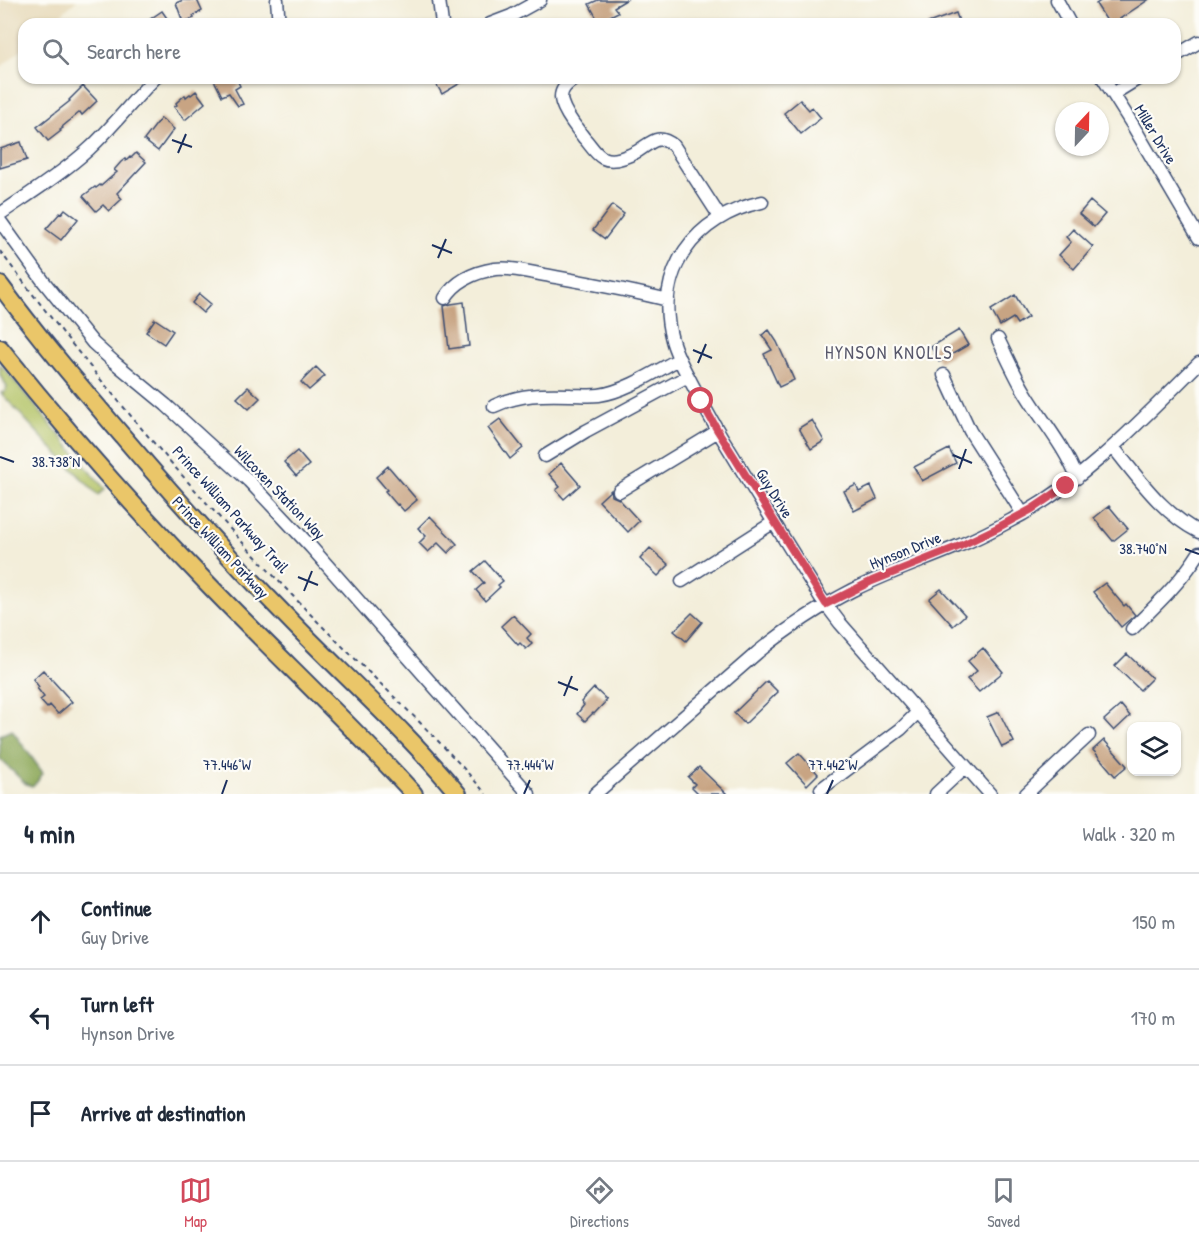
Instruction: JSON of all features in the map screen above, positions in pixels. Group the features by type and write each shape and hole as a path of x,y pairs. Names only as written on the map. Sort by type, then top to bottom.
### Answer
{"highway":[{"name":"Prince William Parkway","path":"0,285 105,415 226,554 417,747 458,794"},
{"name":"Prince William Parkway","path":"0,348 75,439 153,526 214,591 365,741 414,794"}],"street":[{"path":"277,0 278,18"},
{"path":"439,0 441,18"},
{"path":"506,18 540,0"},
{"path":"1057,0 1067,18"},
{"path":"1181,52 1199,42"},
{"path":"0,214 88,150 149,84"},
{"path":"567,84 561,95 561,103 570,119 597,153 604,159 612,160 628,155 655,140 669,141 720,217"},
{"name":"Miller Drive","path":"1106,84 1199,238"},
{"path":"1113,94 1129,84"},
{"name":"Guy Drive","path":"762,202 720,217 699,233 685,249 673,272 668,300 672,341 718,431 826,604 840,623 990,794"},
{"name":"Wilcoxen Station Way","path":"0,221 44,282 93,343 166,405 249,481 311,547 529,794"},
{"path":"445,298 455,285 465,279 496,269 510,269 581,281 668,300"},
{"path":"998,339 1026,394 1068,456 1077,478"},
{"path":"494,406 520,396 537,394 592,396 613,392 679,358"},
{"name":"Hynson Drive","path":"595,794 786,630 826,604 872,581 960,546 997,528 1023,514 1077,478 1113,447 1199,363"},
{"path":"944,375 970,431 1023,514"},
{"path":"545,456 688,376"},
{"path":"619,491 718,431"},
{"path":"1113,447 1160,503 1177,518 1199,532"},
{"path":"682,580 774,522"},
{"path":"1132,629 1165,597 1199,553"},
{"path":"820,789 901,729 918,712"},
{"path":"1026,794 1089,735"},
{"path":"936,794 965,767"}],"path":[{"name":"Prince William Parkway Trail","path":"0,251 83,358 225,523 317,621 428,730 486,794"}],"shaded area":[{"path":"0,0 77,0 57,18 18,18 18,52 0,68"}],"green space":[{"path":"0,364 105,489 98,495 1,393 5,392 7,386 0,375"},
{"path":"12,730 43,773 32,786 26,784 0,759 0,735"}],"building":[{"path":"183,0 197,0 202,11 193,16 194,18 182,18 176,3"},
{"path":"598,0 626,0 614,7 618,12 607,18 597,18 589,4"},
{"path":"1102,0 1148,0 1121,18 1105,18 1096,4"},
{"path":"162,11 167,18 152,18"},
{"path":"956,13 958,18 942,18"},
{"path":"216,84 239,84 240,86 235,89 243,104 238,106 229,93 222,96"},
{"path":"436,84 459,84 442,94"},
{"path":"83,86 97,101 82,115 80,112 48,141 37,127 70,101"},
{"path":"196,91 205,103 185,120 174,107 185,95 186,97"},
{"path":"800,100 809,110 812,107 821,118 801,134 784,113"},
{"path":"161,118 174,129 158,151 144,140"},
{"path":"21,142 27,160 0,168 0,149"},
{"path":"136,153 146,162 117,193 122,199 109,211 103,205 96,211 83,196 95,187 101,186 117,172 114,170 121,162"},
{"path":"1090,201 1105,214 1094,227 1079,214"},
{"path":"612,205 624,214 605,239 593,230"},
{"path":"65,209 78,219 61,240 46,229"},
{"path":"1073,229 1093,247 1074,269 1059,255 1071,242 1066,237"},
{"path":"199,294 211,304 203,313 192,303"},
{"path":"1015,295 1028,317 1017,324 1013,318 1000,326 991,310"},
{"path":"464,302 469,346 449,349 444,306"},
{"path":"155,319 173,331 164,344 146,332"},
{"path":"769,330 794,380 779,387 764,354 772,350 762,335"},
{"path":"959,330 968,345 939,362 931,347"},
{"path":"316,367 325,376 309,390 301,382"},
{"path":"248,387 260,398 249,409 237,398"},
{"path":"500,419 523,448 510,459 488,428"},
{"path":"812,420 824,441 811,449 799,428"},
{"path":"949,449 956,463 922,481 914,467"},
{"path":"297,451 309,465 296,476 284,462"},
{"path":"561,463 580,485 564,499 556,490 560,487 549,474"},
{"path":"388,466 417,500 404,511 385,491 387,490 376,477"},
{"path":"856,485 859,492 871,486 877,499 854,511 844,491"},
{"path":"611,490 612,496 619,499 639,521 628,532 599,501"},
{"path":"1109,506 1128,529 1113,541 1094,518"},
{"path":"430,516 457,544 448,553 438,543 428,552 419,543 426,536 418,528"},
{"path":"650,548 669,565 658,576 640,559"},
{"path":"485,561 503,581 485,601 476,590 484,583 473,571"},
{"path":"1105,583 1124,606 1126,604 1135,615 1121,627 1093,592"},
{"path":"941,589 965,615 953,626 929,599"},
{"path":"692,613 702,622 686,641 674,631"},
{"path":"513,615 531,634 527,638 532,644 526,649 520,643 518,645 501,626"},
{"path":"983,648 1003,672 979,692 967,679 977,671 968,661"},
{"path":"1127,654 1152,678 1140,690 1115,666"},
{"path":"43,670 72,702 58,714 50,705 47,708 40,700 44,697 33,679"},
{"path":"767,681 778,692 745,724 734,713"},
{"path":"594,688 607,700 585,721 577,714 584,705 581,702"},
{"path":"1121,705 1130,716 1114,731 1104,720"},
{"path":"999,712 1014,742 1002,747 987,717"},
{"path":"1104,740 1127,766 1115,776 1093,750"},
{"path":"799,753 818,774 807,785 787,763"},
{"path":"699,767 727,794 699,794 692,787 695,784 688,777"}],"district":[{"name":"HYNSON KNOLLS","path":"889,353"}],"route":[{"path":"701,401 826,604 872,581 960,546 997,528 1032,509 1066,486"}]}
